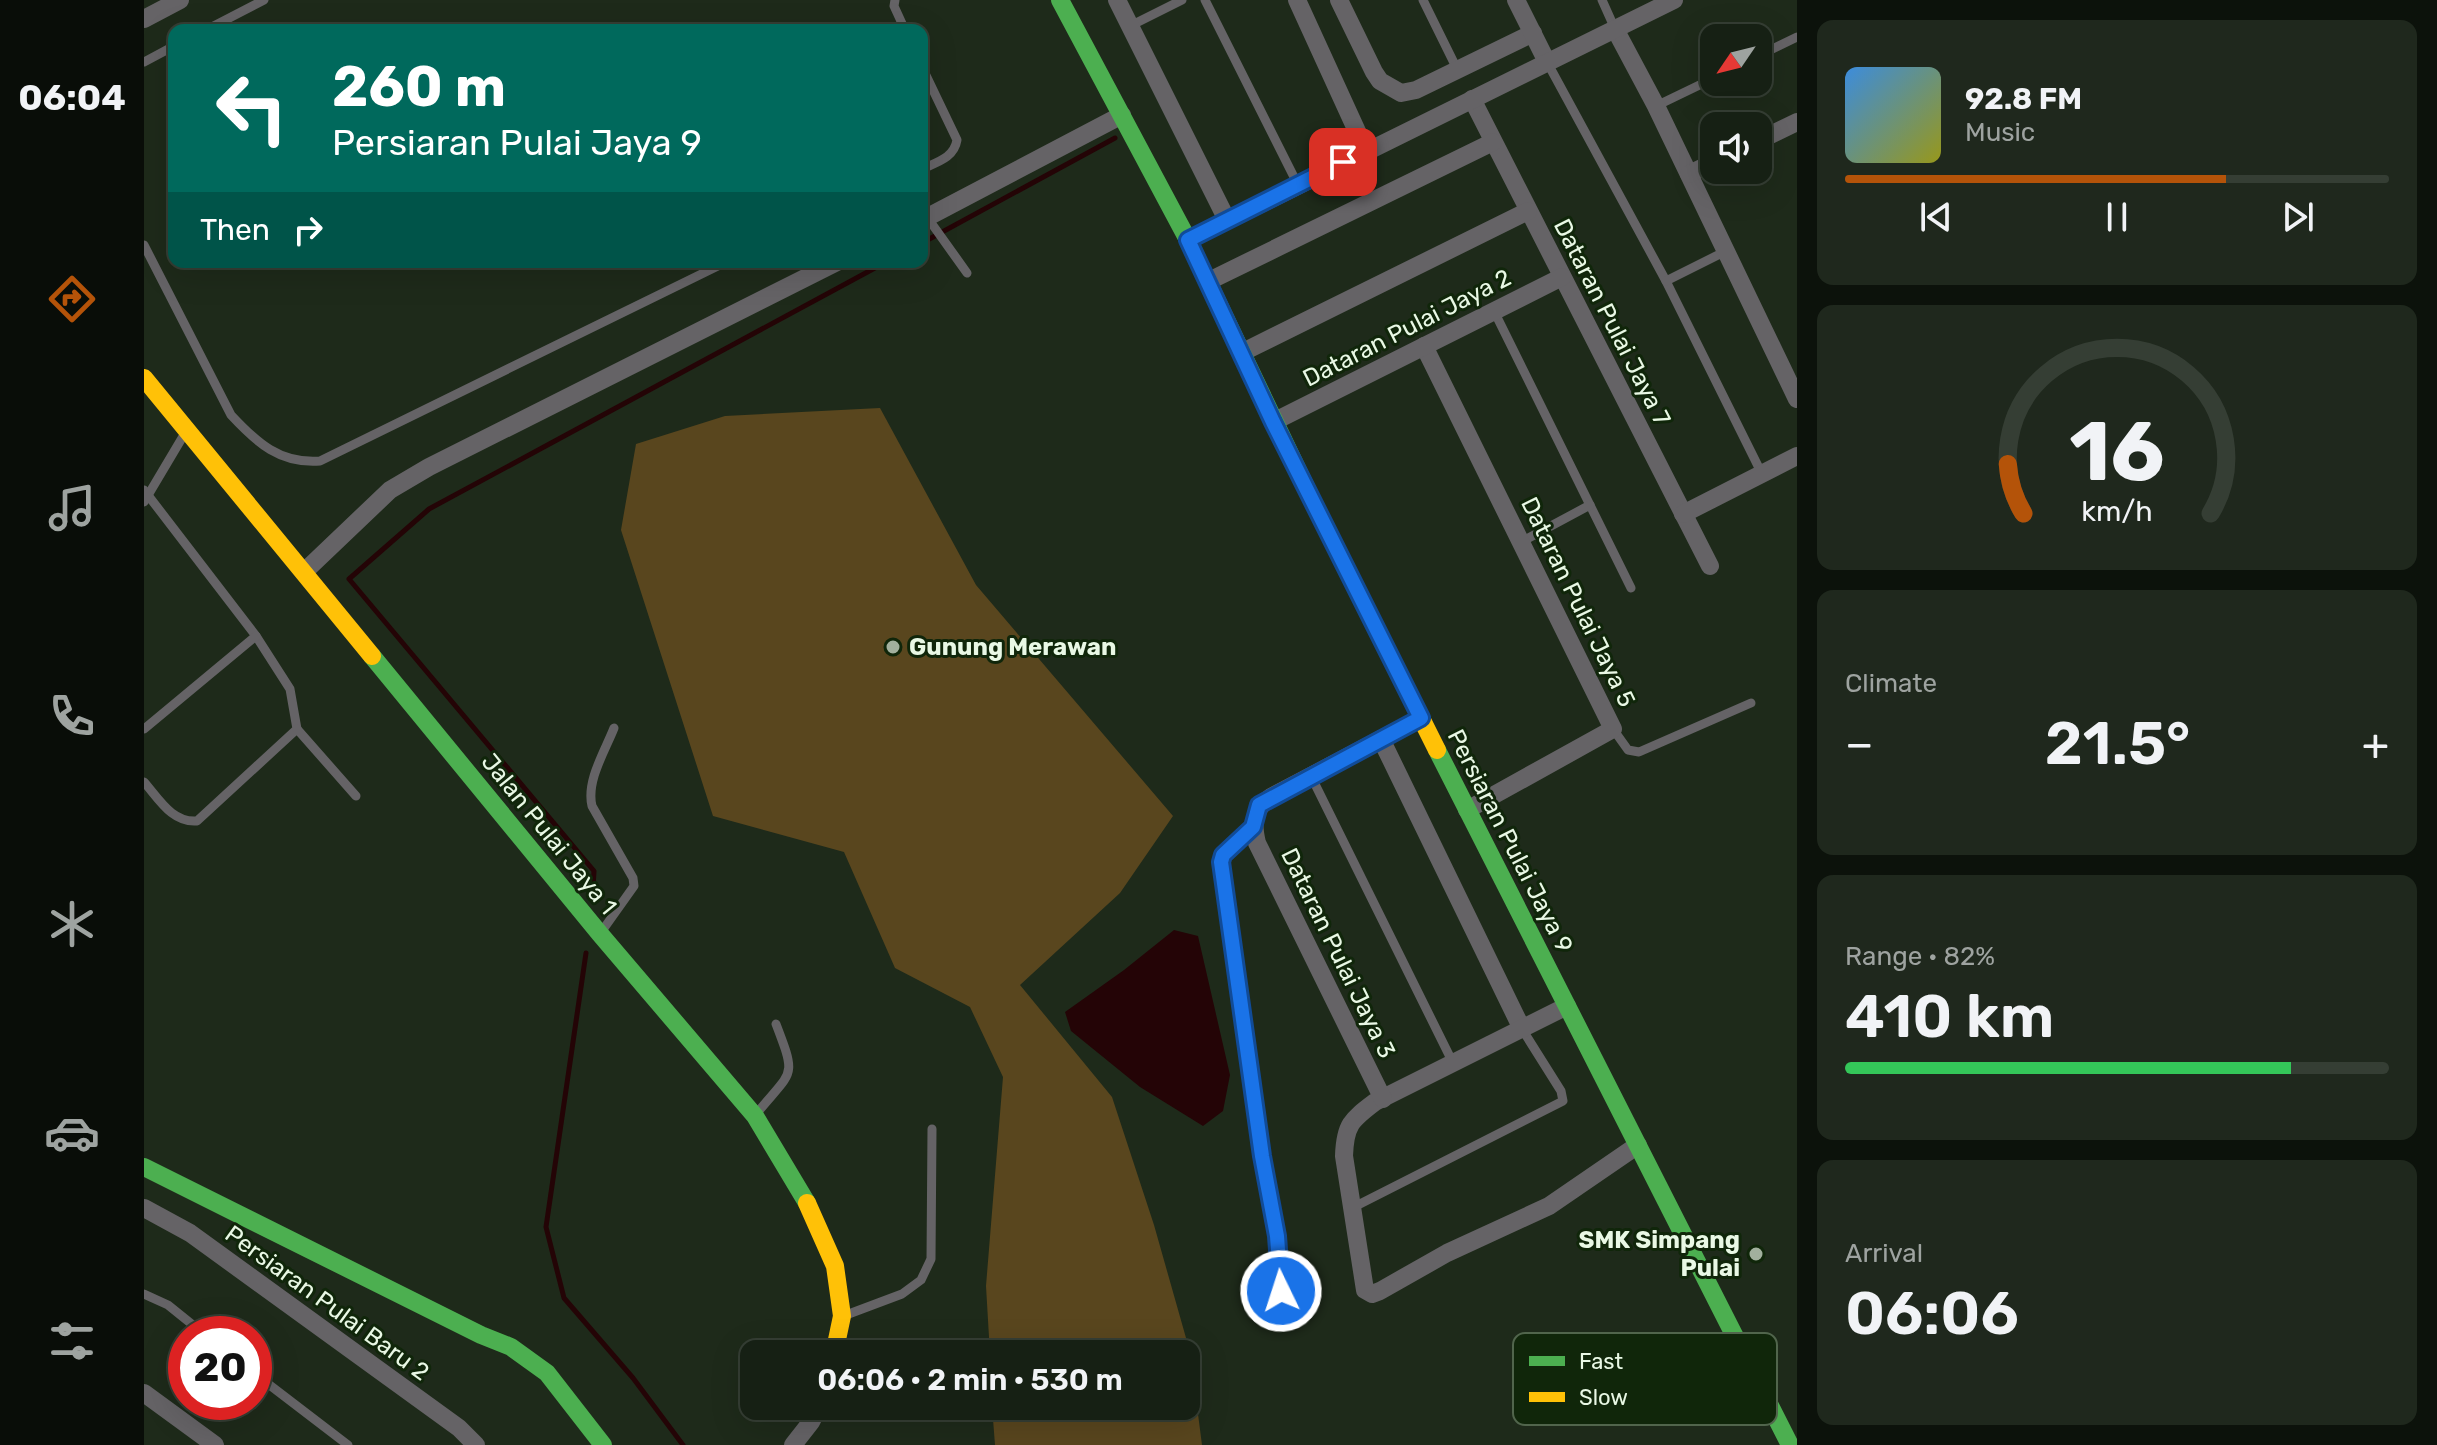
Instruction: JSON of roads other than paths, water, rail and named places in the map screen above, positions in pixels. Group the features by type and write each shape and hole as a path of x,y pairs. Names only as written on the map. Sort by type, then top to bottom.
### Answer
{"street":[{"path":"144,19 180,0"},
{"name":"Persiaran Pulai Jaya 9","path":"1060,0 1209,281 1273,422 1733,1333"},
{"path":"1117,0 1227,220"},
{"path":"1297,0 1366,151"},
{"path":"1339,0 1374,72 1401,93 1416,90 1533,33"},
{"path":"1516,0 1547,62"},
{"path":"1188,240 1674,0"},
{"path":"1615,29 1656,106 1797,399"},
{"name":"Dataran Pulai Jaya 7","path":"1472,99 1710,566"},
{"path":"928,216 1122,115"},
{"path":"1772,134 1797,122"},
{"path":"1209,281 1493,142"},
{"path":"1689,174 1700,169"},
{"path":"1241,353 1528,211"},
{"path":"304,572 390,490 429,467 825,268"},
{"name":"Dataran Pulai Jaya 2","path":"1273,422 1562,277"},
{"name":"Dataran Pulai Jaya 5","path":"1424,346 1523,541 1613,729 1467,810"},
{"name":"Jalan Pulai Jaya 1","path":"144,378 600,934 755,1116 812,1210 835,1266 842,1316 837,1340"},
{"path":"1683,514 1797,456"},
{"path":"1253,827 1259,805 1421,718"},
{"path":"1381,739 1522,1029"},
{"name":"Dataran Pulai Jaya 3","path":"1253,827 1257,843 1383,1099"},
{"path":"1567,1006 1383,1099 1353,1118 1345,1136 1344,1156 1365,1290 1372,1294 1447,1253 1549,1206 1638,1145"},
{"path":"144,1167 481,1335 511,1347 547,1373 603,1445"},
{"name":"Persiaran Pulai Baru 2","path":"144,1208 190,1233 459,1428 476,1445"},
{"path":"481,1335 542,1387 583,1445"},
{"path":"144,1393 215,1445"},
{"name":"Persiaran Pulai Jaya 9","path":"1777,1419 1790,1445"},
{"path":"793,1445 812,1420"}],"lane":[{"path":"218,24 264,0"},
{"path":"895,0 894,6 902,24"},
{"path":"1130,26 1182,0"},
{"path":"1205,0 1298,185"},
{"path":"1423,0 1457,69"},
{"path":"1602,0 1615,29"},
{"path":"1772,49 1797,37"},
{"path":"144,62 168,49"},
{"path":"1547,62 1666,281 1762,474"},
{"path":"928,80 957,140 955,149 947,157 928,166"},
{"path":"1656,106 1700,85"},
{"path":"928,222 967,273"},
{"path":"144,245 231,415 247,433 281,457 295,462 320,461 714,268"},
{"path":"1666,281 1726,251"},
{"path":"1494,311 1631,588"},
{"path":"187,430 145,496 256,636 290,689 297,729 356,796"},
{"path":"1523,541 1590,505"},
{"path":"144,729 256,636"},
{"path":"1613,729 1628,750 1639,752 1751,703"},
{"path":"600,934 634,886 633,878 592,806 590,797 593,781 614,728"},
{"path":"144,782 175,816 184,822 197,821 297,729"},
{"path":"1311,776 1453,1063"},
{"path":"1253,827 1223,855 1221,862 1262,1156 1277,1236 1283,1318"},
{"path":"755,1116 790,1074 790,1062 776,1024"},
{"path":"1352,1208 1563,1101 1561,1091 1522,1029"},
{"path":"842,1316 902,1294 921,1280 931,1259 932,1129"},
{"path":"144,1294 168,1305 182,1316"},
{"path":"272,1387 348,1445"}],"waterway":[{"path":"928,240 1115,138"},
{"path":"593,887 594,871 349,579 429,509 875,268"},
{"path":"586,953 546,1227 564,1298 633,1378 683,1445"}],"place":[{"name":"Gunung Merawan","path":"893,647"},
{"name":"SMK Simpang Pulai","path":"1756,1254"}]}
